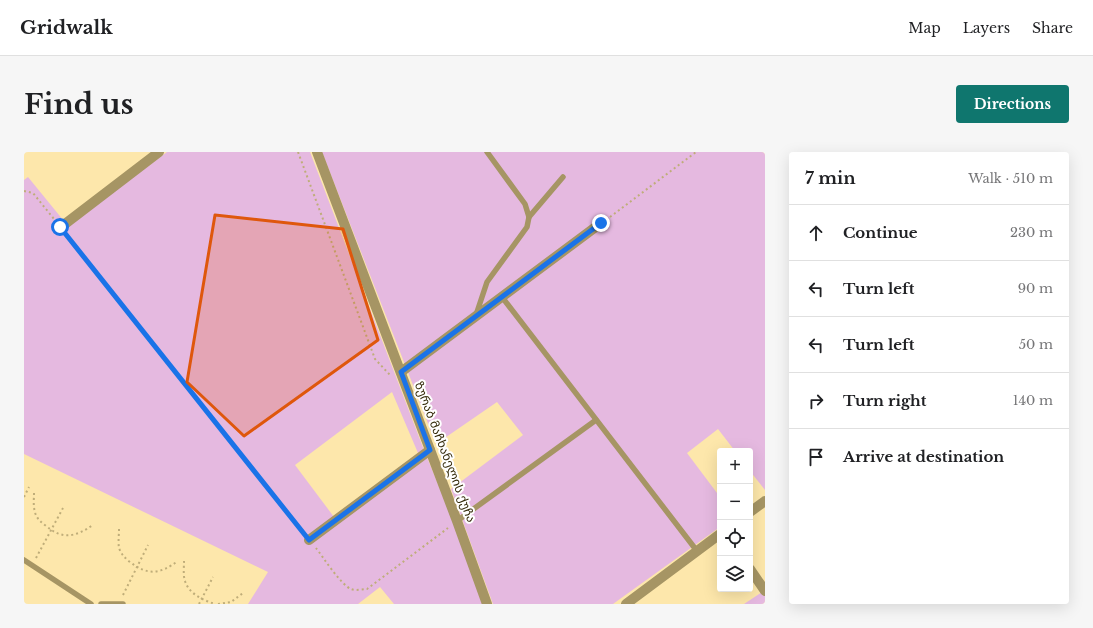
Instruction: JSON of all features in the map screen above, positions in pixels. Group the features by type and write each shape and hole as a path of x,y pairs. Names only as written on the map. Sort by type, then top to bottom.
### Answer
{"street":[{"path":"60,227 159,152"},
{"name":"ზურაბ მაჩხანელის ქუჩა","path":"317,152 457,520 487,604"},
{"path":"401,372 601,223"},
{"path":"309,540 430,450"},
{"path":"753,510 765,501"},
{"path":"631,603 717,536"},
{"path":"753,573 765,591"}],"lane":[{"path":"487,152 525,204 529,217"},
{"path":"475,317 487,282 527,226 529,217 563,177"},
{"path":"502,297 697,551"},
{"path":"457,520 596,420"},
{"path":"24,560 91,604"},
{"path":"101,604 121,604"}],"path":[{"path":"298,152 375,359 388,374 405,382"},
{"path":"601,223 696,152"},
{"path":"24,191 33,193 343,584 351,589 367,589 457,520"},
{"path":"24,497 29,487"},
{"path":"34,493 34,512 39,520 51,530 66,536 81,533 93,525"},
{"path":"32,565 63,508"},
{"path":"119,529 119,548 123,557 136,566 151,572 166,570 178,561"},
{"path":"121,604 136,566 148,544"},
{"path":"184,561 184,580 188,589 201,599 215,604"},
{"path":"199,604 213,577"},
{"path":"218,604 231,602 243,593"}],"highlighted area":[{"path":"215,215 343,229 378,340 244,436 187,382"}],"shaded area":[{"path":"167,152 310,152 484,604 394,604 380,587 358,604 248,604 268,572 24,454 24,180 28,177 68,226","holes":["392,392 418,453 334,517 295,465"]},
{"path":"322,152 765,152 765,490 753,475 753,448 733,448 718,429 687,453 717,493 717,529 613,604 493,604 451,489 523,435 497,402 436,444"},
{"path":"765,590 765,604 744,604"}],"route":[{"path":"60,227 309,540 430,450 401,372 601,223"}]}
